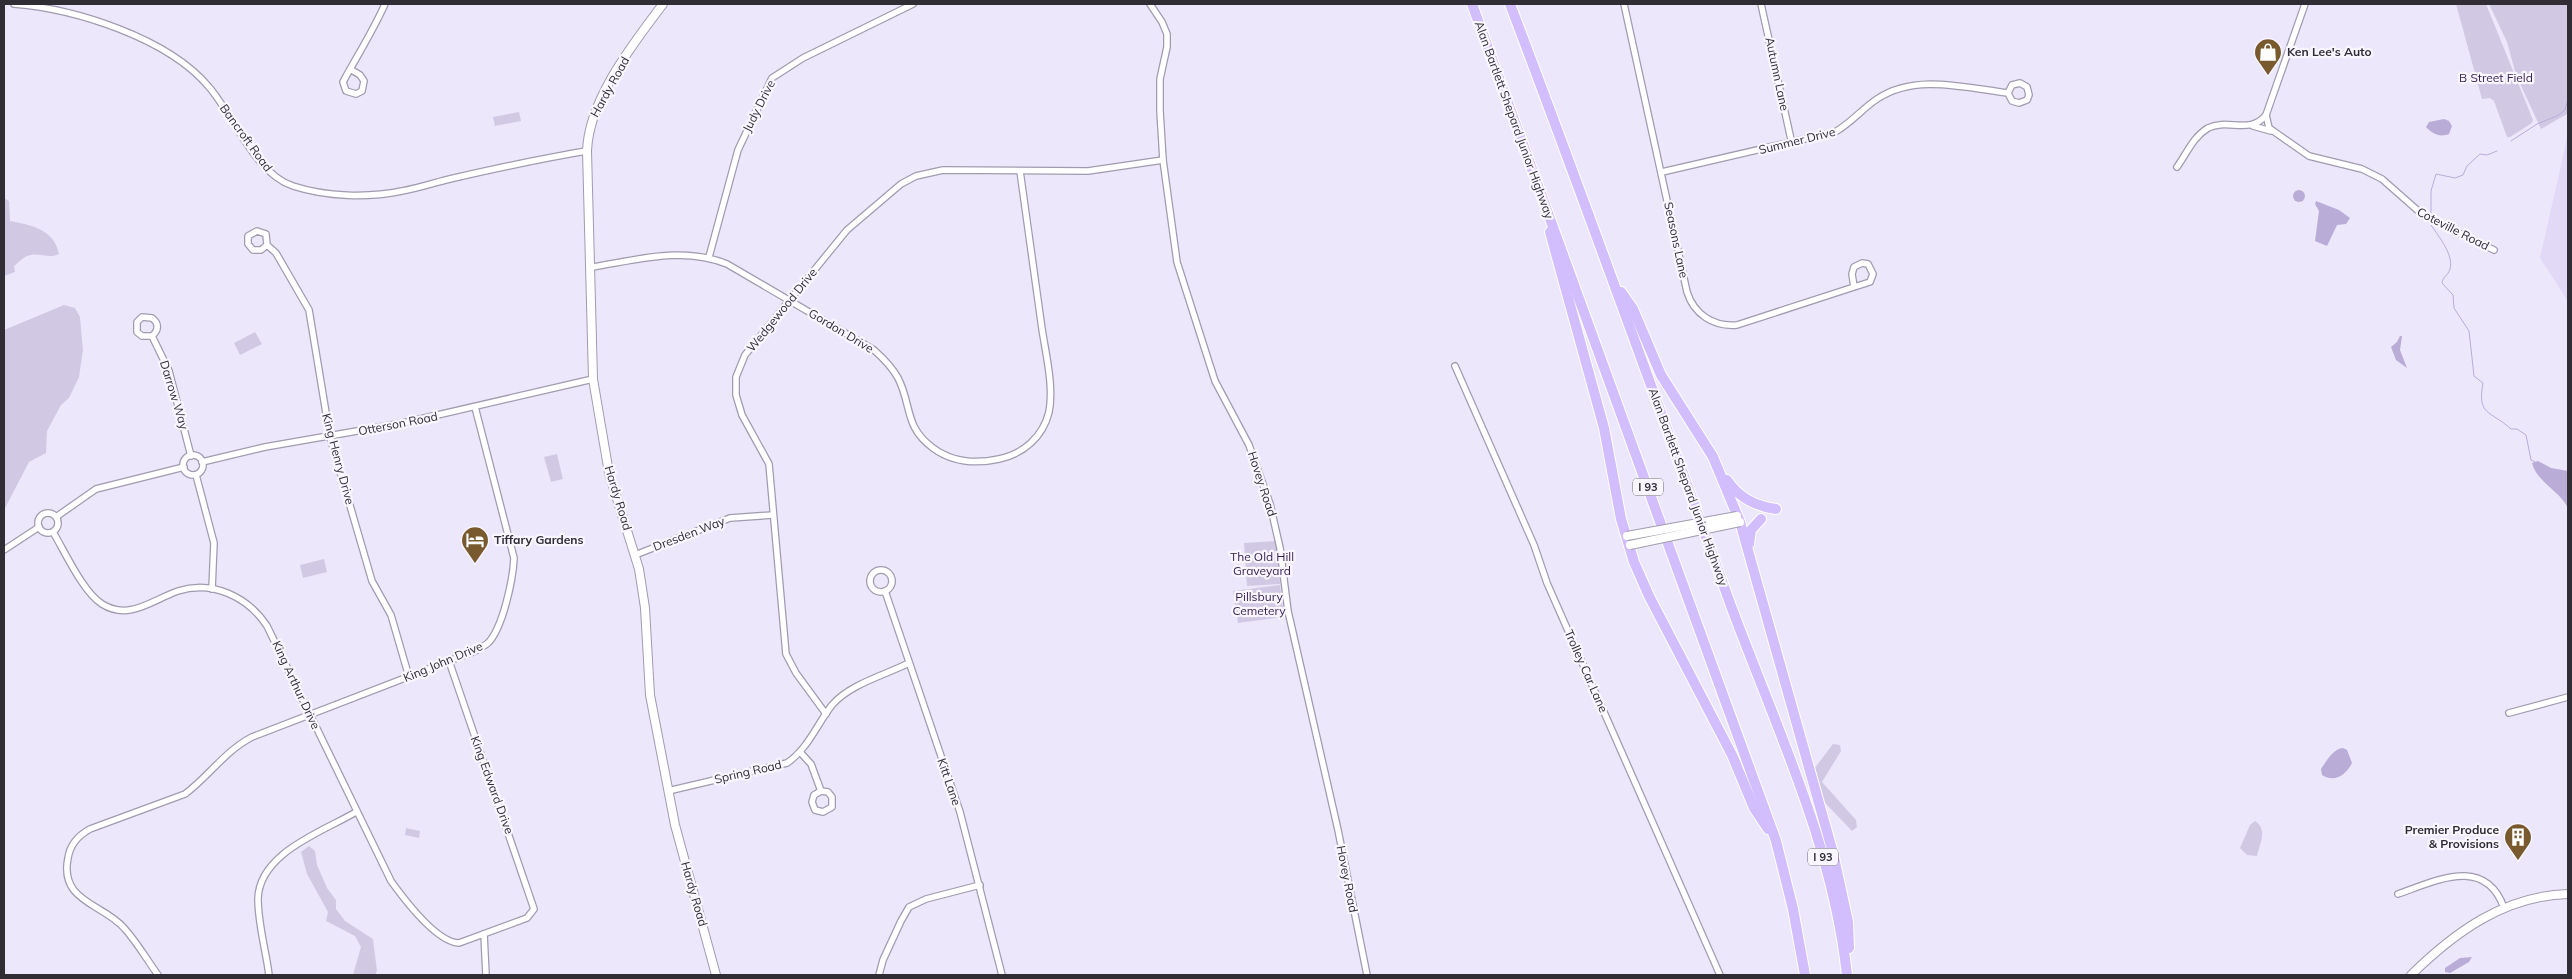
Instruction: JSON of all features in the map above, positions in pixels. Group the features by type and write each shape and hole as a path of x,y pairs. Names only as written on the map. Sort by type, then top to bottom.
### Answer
{"highway":[{"name":"Alan Bartlett Shepard Junior Highway","path":"1472,4 1776,841 1793,909 1805,975"},
{"name":"Alan Bartlett Shepard Junior Highway","path":"1510,4 1614,282 1734,613 1814,824 1834,895 1847,973"},
{"path":"1549,218 1552,244 1604,428 1621,518 1628,540 1649,596 1732,755 1754,808 1776,841"},
{"path":"1614,282 1633,309 1661,374 1730,484 1745,499 1761,506 1776,509"},
{"path":"1719,468 1749,553 1841,886 1848,922 1847,973"},
{"path":"1749,553 1751,530 1761,519"}],"street":[{"name":"Bancroft Road","path":"14,4 41,7 110,25 179,60 193,70 212,90 268,170 281,181 301,188 350,195 394,192 588,151"},
{"path":"350,69 360,75 364,81 364,88 356,94 346,92 343,85 350,69 373,31 385,4"},
{"name":"Hardy Road","path":"663,4 636,41 599,103 590,129 588,151 593,379 609,473 635,555 645,608 650,695 678,841 698,902 716,975"},
{"name":"Judy Drive","path":"709,258 738,150 772,78 803,58 913,4"},
{"name":"Hovey Road","path":"1150,4 1164,26 1167,40 1159,90 1163,160 1175,249 1191,310 1217,386 1249,445 1274,519 1288,611 1338,830 1367,975"},
{"name":"Seasons Lane","path":"1624,4 1689,296 1696,309 1707,319 1721,325 1737,325 1868,283 1872,278 1873,269 1868,264 1862,263 1854,267 1852,274 1854,287"},
{"name":"Autumn Lane","path":"1761,4 1792,144"},
{"path":"2253,126 2266,115 2306,4"},
{"name":"Summer Drive","path":"1662,172 1792,144 1835,132 1845,127 1878,98 1898,88 1925,84 2008,92"},
{"path":"2266,115 2271,131"},
{"name":"Coteville Road","path":"2177,167 2196,137 2207,129 2218,125 2253,126 2271,131 2309,156 2362,169 2377,176 2391,185 2414,210 2494,250"},
{"name":"Wedgewood Drive","path":"826,714 796,674 786,654 769,464 738,406 735,386 740,365 745,355 847,230 908,180 923,173 943,170 1088,171 1163,160"},
{"name":"Gordon Drive","path":"592,267 676,254 709,258 734,268 865,343 886,361 901,384 913,426 932,447 951,458 972,461 994,460 1015,454 1029,445 1040,432 1049,413 1050,402 1020,171"},
{"name":"King Henry Drive","path":"267,245 276,253 308,310 330,437 372,581 391,615 409,677"},
{"name":"Darrow Way","path":"152,336 169,371 191,456"},
{"name":"Trolley Car Lane","path":"1455,366 1534,545 1559,610 1720,975"},
{"name":"Otterson Road","path":"202,462 259,448 330,437 475,407 593,379"},
{"name":"King John Drive","path":"158,975 124,928 84,901 75,892 67,871 68,858 72,846 90,829 185,794 198,784 237,744 409,677 485,645 495,633 514,570 512,542 475,407"},
{"path":"191,456 198,457 202,462 201,471 196,474 188,473 184,467 185,460 191,456"},
{"path":"56,517 96,490 184,467"},
{"path":"196,474 214,543 212,589"},
{"path":"50,514 56,517 58,525 53,532 45,533 39,527 38,521 42,516 50,514"},
{"name":"Dresden Way","path":"635,555 730,518 773,514"},
{"path":"1628,540 1738,519"},
{"path":"4,550 39,527"},
{"name":"King Arthur Drive","path":"53,532 90,592 101,604 113,609 134,610 182,590 212,589 236,595 250,604 261,617 356,812 392,881 412,907 448,941 459,943 484,934 527,918 534,909"},
{"name":"Kitt Lane","path":"885,591 960,812 1002,975"},
{"name":"King Edward Drive","path":"449,661 534,909"},
{"name":"Spring Road","path":"668,791 782,765 800,752 826,714 848,692 909,663"},
{"path":"2510,713 2568,697"},
{"path":"800,752 812,764 821,791"},
{"path":"270,975 258,900 262,878 279,857 356,812"},
{"path":"2398,894 2453,876 2468,875 2482,880 2493,888 2504,908"},
{"path":"879,975 897,928 910,907 926,898 980,885"},
{"path":"2411,975 2455,936 2483,918 2504,908 2540,897 2568,894"},
{"path":"484,934 486,975"}],"shaded area":[{"path":"2444,119 2449,121 2452,126 2449,134 2436,134 2426,127 2429,122"},
{"path":"2568,134 2568,301 2540,258"},
{"path":"2299,190 2305,196 2299,202 2293,196"},
{"path":"2316,201 2339,210 2350,218 2346,224 2337,225 2327,246 2315,241 2319,211 2315,204"},
{"path":"2402,336 2400,350 2407,368 2396,360 2391,347"},
{"path":"2538,461 2551,468 2568,471 2568,508 2560,496 2543,481 2534,469 2532,463"},
{"path":"2343,748 2347,750 2352,763 2347,771 2336,778 2322,775 2321,769 2328,759 2336,750"},
{"path":"2472,957 2469,962 2450,973 2445,972 2445,968 2460,958"}],"green space":[{"name":"B Street Field","path":"2456,4 2486,4 2533,120 2532,123 2510,137 2507,137 2494,101 2490,98 2482,99"},
{"path":"2489,4 2568,4 2567,114 2541,129 2516,75 2507,42"},
{"path":"519,112 521,121 495,126 493,117"},
{"path":"4,198 9,201 10,221 26,224 47,234 52,239 59,254 52,256 28,256 14,266 15,272 4,276"},
{"path":"64,305 75,308 80,317 83,350 79,377 69,398 61,405 47,431 46,453 29,462 4,510 4,330"},
{"path":"255,332 262,344 240,355 234,343"},
{"path":"557,454 563,479 551,482 544,457"},
{"name":"The Old Hill Graveyard","path":"1277,541 1280,584 1247,586 1244,543"},
{"path":"324,559 327,572 303,578 300,565"},
{"name":"Pillsbury Cemetery","path":"1280,585 1284,617 1238,623 1233,591"},
{"path":"1833,744 1840,745 1841,751 1822,782 1856,820 1857,827 1852,831 1807,784 1808,777"},
{"path":"2255,821 2259,824 2262,832 2257,856 2247,855 2240,848 2250,825"},
{"path":"406,828 420,831 419,838 405,835"},
{"path":"309,846 315,851 317,865 327,888 336,900 336,909 345,921 373,939 377,971 375,975 353,975 361,947 355,936 326,921 328,912 307,874 301,852"}],"waterway":[{"path":"2511,141 2537,124 2557,116 2565,110 2568,99"},
{"path":"2431,216 2431,191 2436,174 2455,178 2463,175 2467,166 2480,154 2487,155 2497,151"},
{"path":"2431,225 2445,246 2450,258 2450,269 2442,283 2453,295 2454,308 2469,331 2474,376 2483,383 2482,401 2484,407 2511,429 2517,429 2526,435 2531,460 2535,462"}],"place":[{"name":"Ken Lee's Auto","path":"2268,76"},
{"name":"Tiffary Gardens","path":"475,564"},
{"name":"Premier Produce & Provisions","path":"2518,861"}]}
